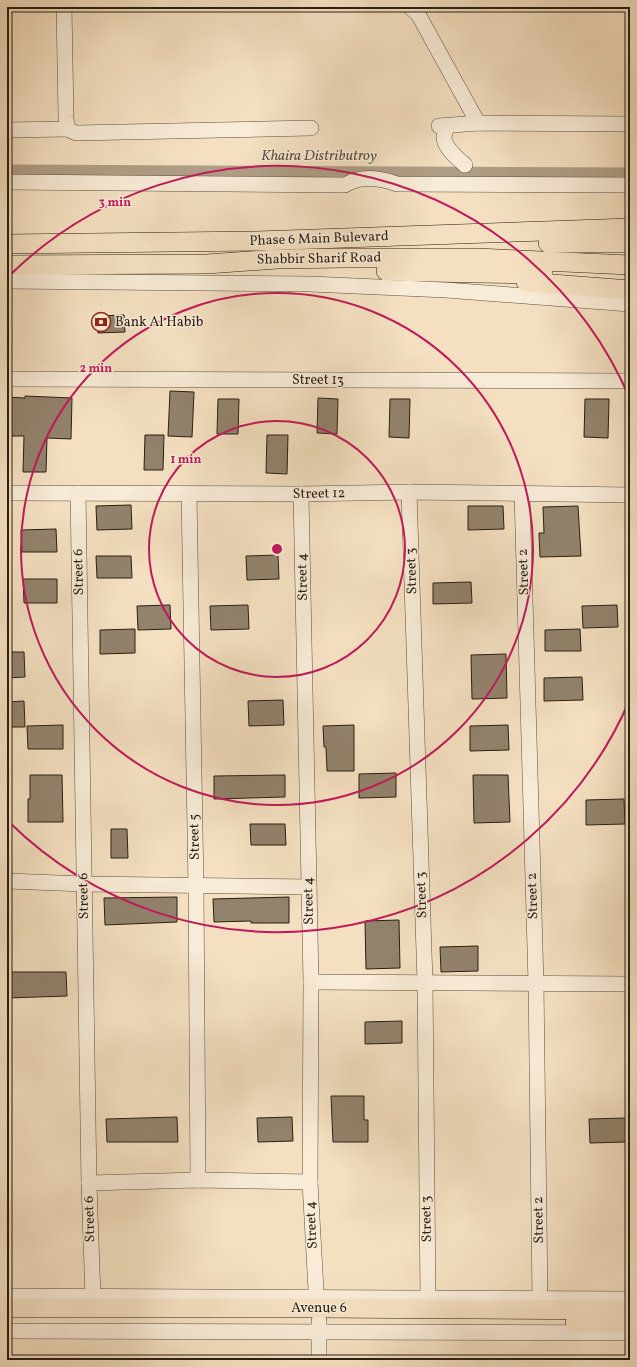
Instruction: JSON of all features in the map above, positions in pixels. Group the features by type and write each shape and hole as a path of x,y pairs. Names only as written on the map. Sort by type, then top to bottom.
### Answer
{"main road":[{"name":"Phase 6 Main Bulevard","path":"7,244 249,241 630,228"},
{"path":"480,234 536,243 630,243"},
{"name":"Shabbir Sharif Road","path":"7,266 207,264 307,258 477,258 630,265"},
{"path":"207,264 278,271 393,270 476,273 536,273 630,278"},
{"path":"476,273 520,281 630,290"},
{"name":"Avenue 6","path":"7,1308 318,1314 630,1323"},
{"name":"Avenue 6","path":"7,1320 630,1310"}],"street":[{"path":"64,7 67,129"},
{"path":"410,7 418,14 478,123"},
{"path":"465,165 450,151 446,144 443,126 478,123 630,124"},
{"path":"7,130 67,129 76,133 311,128"},
{"path":"7,182 345,185 352,180 371,178 397,184 630,185"},
{"path":"7,281 310,284 446,290 630,304"},
{"name":"Street 13","path":"7,379 630,381"},
{"name":"Street 12","path":"7,493 301,494 409,492 630,495"},
{"name":"Street 3","path":"409,492 425,982 428,1298"},
{"name":"Street 6","path":"78,493 89,1184 93,1298"},
{"name":"Street 5","path":"189,494 196,886 198,1180"},
{"name":"Street 4","path":"301,494 311,982 310,1182 318,1314 319,1360"},
{"name":"Street 2","path":"522,494 536,983 540,1299"},
{"path":"7,881 84,884 309,887"},
{"path":"311,982 630,984"},
{"path":"89,1184 198,1180 310,1182"},
{"path":"7,1296 93,1298 318,1314 630,1333"},
{"path":"7,1331 318,1314 428,1298 630,1299"}],"building":[{"path":"124,315 125,332 98,333 97,316"},
{"path":"170,391 194,392 192,437 168,436"},
{"path":"25,396 72,398 71,439 47,438 46,472 23,472 24,436 7,436 7,397 25,398"},
{"path":"318,398 338,399 337,434 317,433"},
{"path":"218,399 239,399 238,434 217,434"},
{"path":"390,399 410,399 409,438 389,437"},
{"path":"585,399 609,399 608,438 584,437"},
{"path":"145,435 164,435 163,470 144,470"},
{"path":"267,435 288,435 287,474 266,473"},
{"path":"131,505 132,529 97,530 96,506"},
{"path":"468,506 503,506 504,529 468,530"},
{"path":"578,506 581,556 540,557 539,533 544,533 543,507"},
{"path":"56,529 57,552 22,552 21,530"},
{"path":"278,555 279,579 247,580 246,556"},
{"path":"96,556 131,556 132,578 97,578"},
{"path":"23,579 57,579 57,603 24,603"},
{"path":"471,582 472,603 433,604 433,583"},
{"path":"170,605 171,629 138,630 137,606"},
{"path":"248,605 249,629 211,630 210,606"},
{"path":"617,605 618,627 583,628 582,606"},
{"path":"135,629 135,653 100,654 100,630"},
{"path":"580,629 581,651 545,651 545,630"},
{"path":"7,652 24,652 25,677 7,678"},
{"path":"506,654 507,698 472,699 471,655"},
{"path":"582,677 583,700 544,701 544,678"},
{"path":"283,700 284,725 249,726 248,701"},
{"path":"24,701 25,727 7,727 7,702"},
{"path":"63,725 63,749 28,749 27,726"},
{"path":"354,725 354,771 327,771 323,726"},
{"path":"508,725 509,750 470,751 470,726"},
{"path":"396,773 396,797 359,798 359,774"},
{"path":"30,775 62,775 63,822 28,822"},
{"path":"285,775 285,797 214,799 214,776"},
{"path":"473,775 508,775 510,822 474,823"},
{"path":"624,799 625,824 586,825 586,800"},
{"path":"250,824 285,824 286,845 251,845"},
{"path":"111,829 127,829 128,858 111,858"},
{"path":"177,897 177,922 105,925 104,898"},
{"path":"289,897 289,923 251,923 251,921 214,922 213,899"},
{"path":"399,920 400,968 366,969 365,921"},
{"path":"478,946 478,971 441,972 440,947"},
{"path":"7,972 66,972 67,996 7,998"},
{"path":"402,1021 402,1043 365,1044 365,1022"},
{"path":"331,1096 364,1096 364,1120 368,1120 368,1142 333,1142"},
{"path":"177,1117 178,1142 107,1142 106,1119"},
{"path":"292,1117 293,1141 258,1142 257,1118"},
{"path":"626,1118 626,1142 590,1143 589,1119"}],"waterway":[{"name":"Khaira Distributroy","path":"7,170 630,173"}],"place":[{"name":"Bank Al Habib","path":"101,322"}]}
